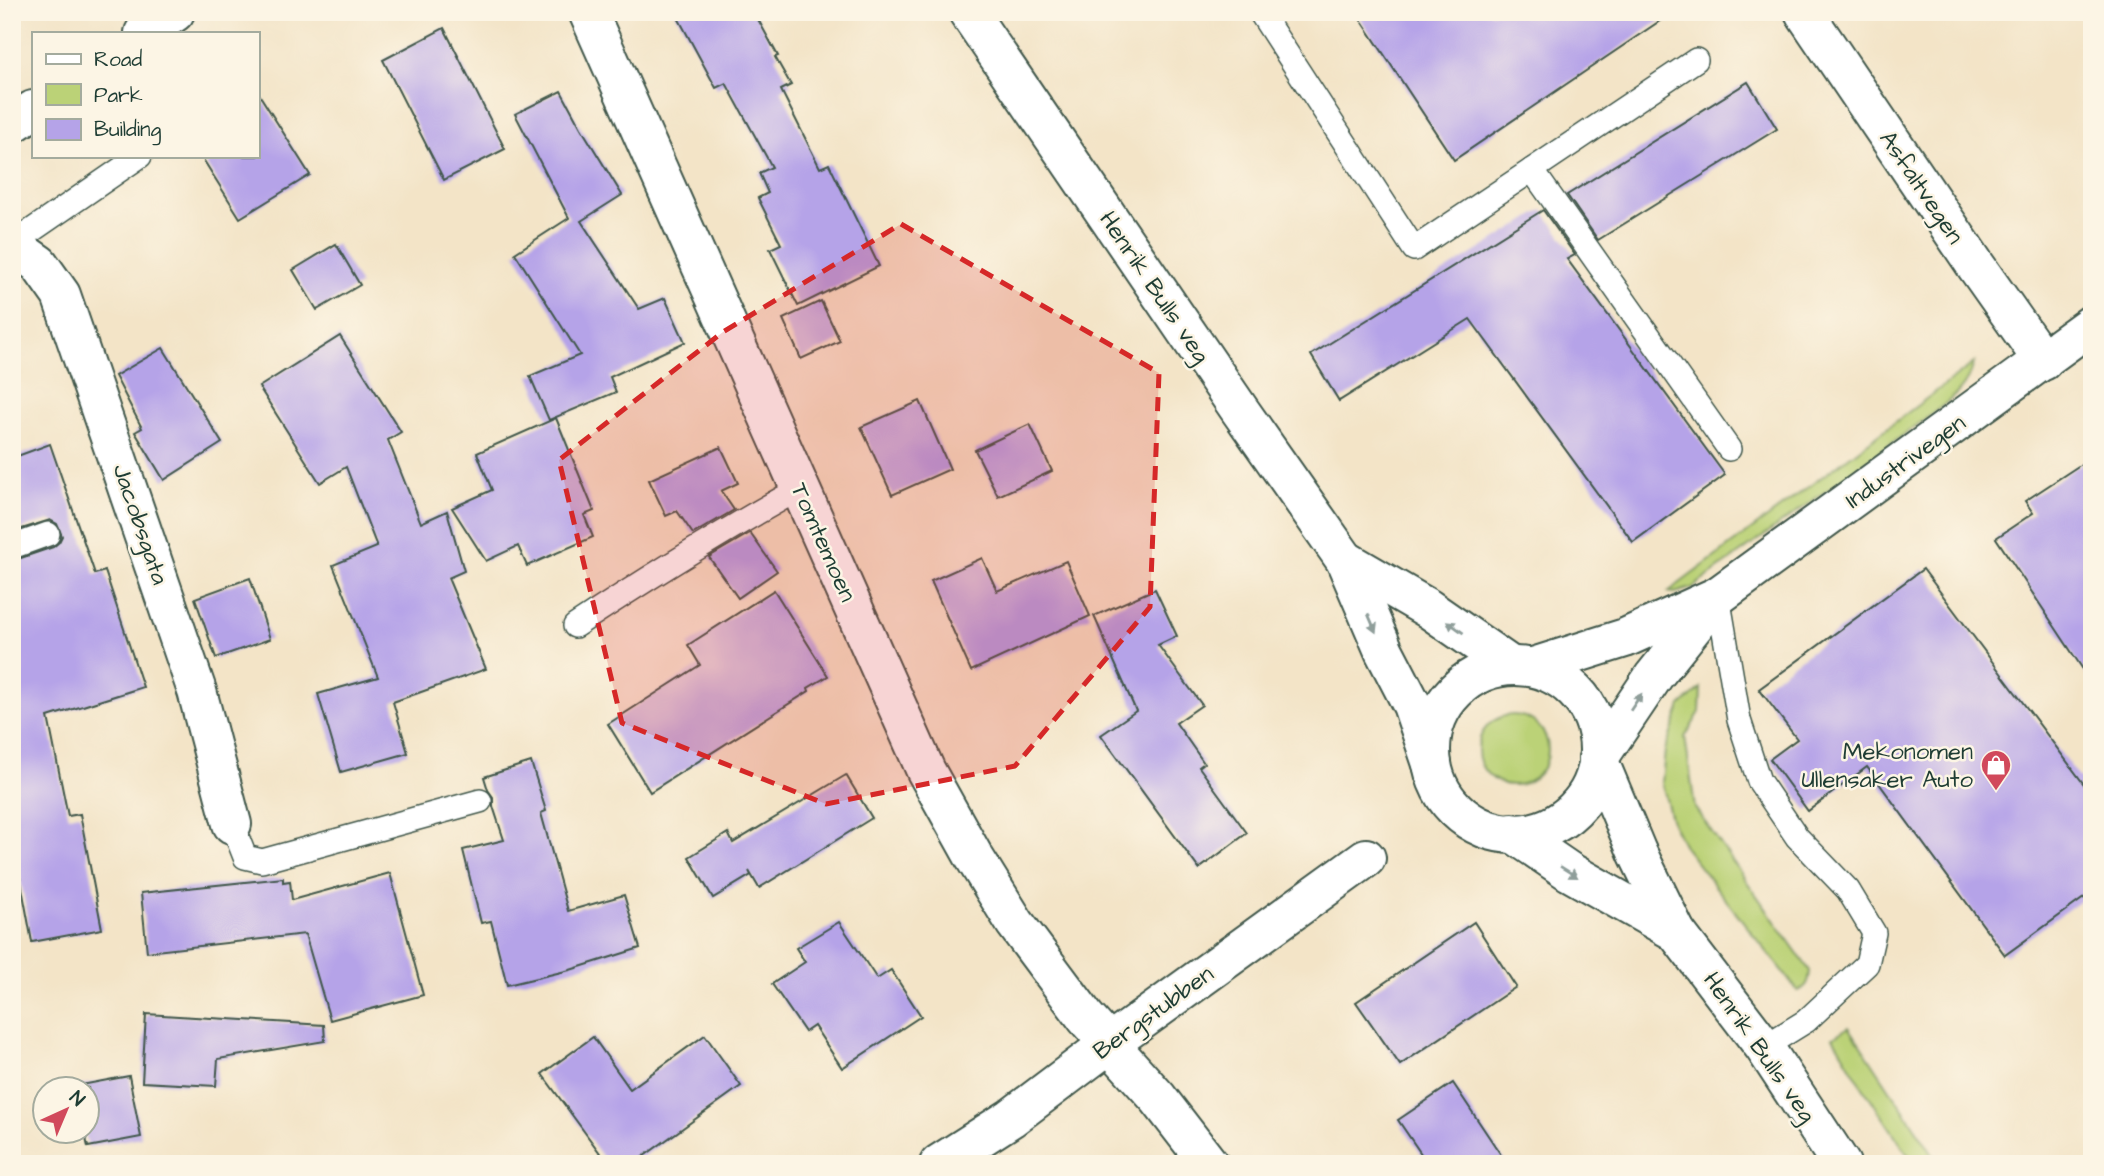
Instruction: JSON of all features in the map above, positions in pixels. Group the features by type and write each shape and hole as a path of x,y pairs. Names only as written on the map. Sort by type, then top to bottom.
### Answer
{"street":[{"path":"146,32 175,12"},
{"name":"Tomtemoen","path":"588,12 926,771 1015,923 1109,1044 1158,1098 1209,1164"},
{"name":"Henrik Bulls veg","path":"968,12 1345,560 1384,651 1412,705 1436,780 1447,800 1470,821 1496,832 1533,832 1548,827 1576,808 1594,778 1598,759 1598,736 1579,696 1564,682 1522,667 1345,560"},
{"name":"Asfaltvegen","path":"1804,12 2043,361"},
{"path":"12,124 32,111"},
{"name":"Jacobsgata","path":"12,244 39,264 61,295 197,691 232,824"},
{"name":"Industrivegen","path":"1522,667 1625,638 1718,596 2092,324"},
{"name":"Industrivegen","path":"1598,759 1654,676 1718,596"},
{"name":"Henrik Bulls veg","path":"1432,764 1431,740 1434,725 1439,711 1452,694 1477,674 1496,667 1522,667"},
{"name":"Henrik Bulls veg","path":"1598,759 1637,852 1676,932 1764,1046 1841,1164"},
{"name":"Henrik Bulls veg","path":"1513,833 1570,873 1676,932"},
{"name":"Bergstubben","path":"939,1164 1011,1118 1366,858"}],"lane":[{"path":"1261,13 1414,249 1696,60"},
{"path":"12,244 137,158"},
{"path":"1532,170 1729,449"},
{"path":"575,626 717,535 801,488"},
{"path":"12,547 48,534"},
{"path":"1718,596 1739,720 1759,781 1797,837 1848,890 1874,933 1867,964 1806,1021 1764,1046"},
{"path":"232,824 245,857 262,861 480,801"}],"highlighted area":[{"path":"901,224 1159,373 1150,607 1015,766 826,804 622,723 559,460 723,332"}],"green space":[{"path":"1974,363 1961,389 1924,420 1692,588 1675,593 1668,592"},
{"path":"1701,688 1700,712 1685,737 1695,808 1810,971 1804,988 1798,991 1685,848 1672,823 1662,783 1665,750 1681,706"},
{"path":"1520,715 1533,721 1542,730 1546,736 1546,764 1538,775 1527,783 1506,785 1488,775 1480,764 1478,743 1488,725 1499,717"},
{"path":"1849,1027 1939,1164 1914,1164 1861,1084 1833,1037"}],"building":[{"path":"675,12 754,12 791,85 781,90 820,168 829,164 879,266 798,306 770,249 781,244 758,198 768,193 759,173 772,167 726,83 716,88"},
{"path":"1356,12 1673,12 1454,160"},
{"path":"444,28 505,149 444,180 383,60"},
{"path":"1748,82 1777,129 1598,240 1567,195"},
{"path":"561,91 622,195 581,221 639,309 665,298 685,342 610,377 616,392 549,420 530,376 580,355 515,253 569,218 515,114"},
{"path":"259,94 310,175 240,218 202,158 259,158"},
{"path":"1543,210 1575,255 1567,259 1725,475 1633,542 1470,319 1339,401 1311,355"},
{"path":"336,244 360,285 317,310 293,270"},
{"path":"821,301 840,341 801,359 783,319"},
{"path":"340,336 401,432 388,440 421,523 447,511 464,571 448,578 486,669 393,702 408,753 341,772 318,694 378,677 333,565 377,547 346,467 320,483 259,387"},
{"path":"163,348 222,443 164,480 135,432 142,428 115,376"},
{"path":"920,401 950,469 892,495 861,427"},
{"path":"556,418 594,511 584,515 593,537 527,566 518,546 486,561 452,508 492,490 477,453"},
{"path":"1030,424 1052,471 998,496 975,450"},
{"path":"50,444 95,574 105,571 143,687 48,717 68,816 80,814 102,929 32,942 12,834 12,561 53,547 62,536 57,524 50,520 12,532 12,458"},
{"path":"721,447 738,483 721,491 734,510 693,534 677,511 666,516 649,480"},
{"path":"2092,457 2092,683 1996,538 2033,513 2025,501"},
{"path":"750,533 777,571 738,598 709,557"},
{"path":"982,558 997,591 1066,561 1090,616 971,671 931,581"},
{"path":"1923,569 2092,795 2092,892 2005,955 1867,767 1808,811 1770,759 1797,739 1759,689"},
{"path":"250,578 270,639 216,658 195,598"},
{"path":"1155,589 1177,636 1158,645 1202,705 1176,723 1204,763 1199,767 1247,833 1199,869 1101,735 1136,711 1094,616"},
{"path":"774,590 828,676 808,688 809,691 650,792 608,724 700,665 688,645"},
{"path":"531,762 546,811 541,813 568,911 624,895 640,948 570,970 507,985 491,921 481,923 463,850 504,840 493,806 493,797 484,777"},
{"path":"846,775 872,818 759,888 749,871 751,875 713,898 689,857 728,833 733,843"},
{"path":"390,873 423,995 330,1020 305,934 147,952 141,893 283,878 283,882 290,881 292,900"},
{"path":"839,922 877,979 891,970 921,1016 842,1068 814,1026 805,1032 772,984 805,962 796,948"},
{"path":"1474,922 1516,987 1400,1065 1356,1002"},
{"path":"146,1014 324,1025 325,1041 218,1059 216,1086 142,1082"},
{"path":"705,1035 741,1086 633,1164 608,1164 542,1074 593,1037 630,1089"},
{"path":"129,1076 141,1137 88,1147 87,1144 102,1144 102,1081"},
{"path":"1453,1083 1507,1164 1428,1164 1398,1120"}],"place":[{"name":"Mekonomen Ullensaker Auto","path":"1996,792"}]}
